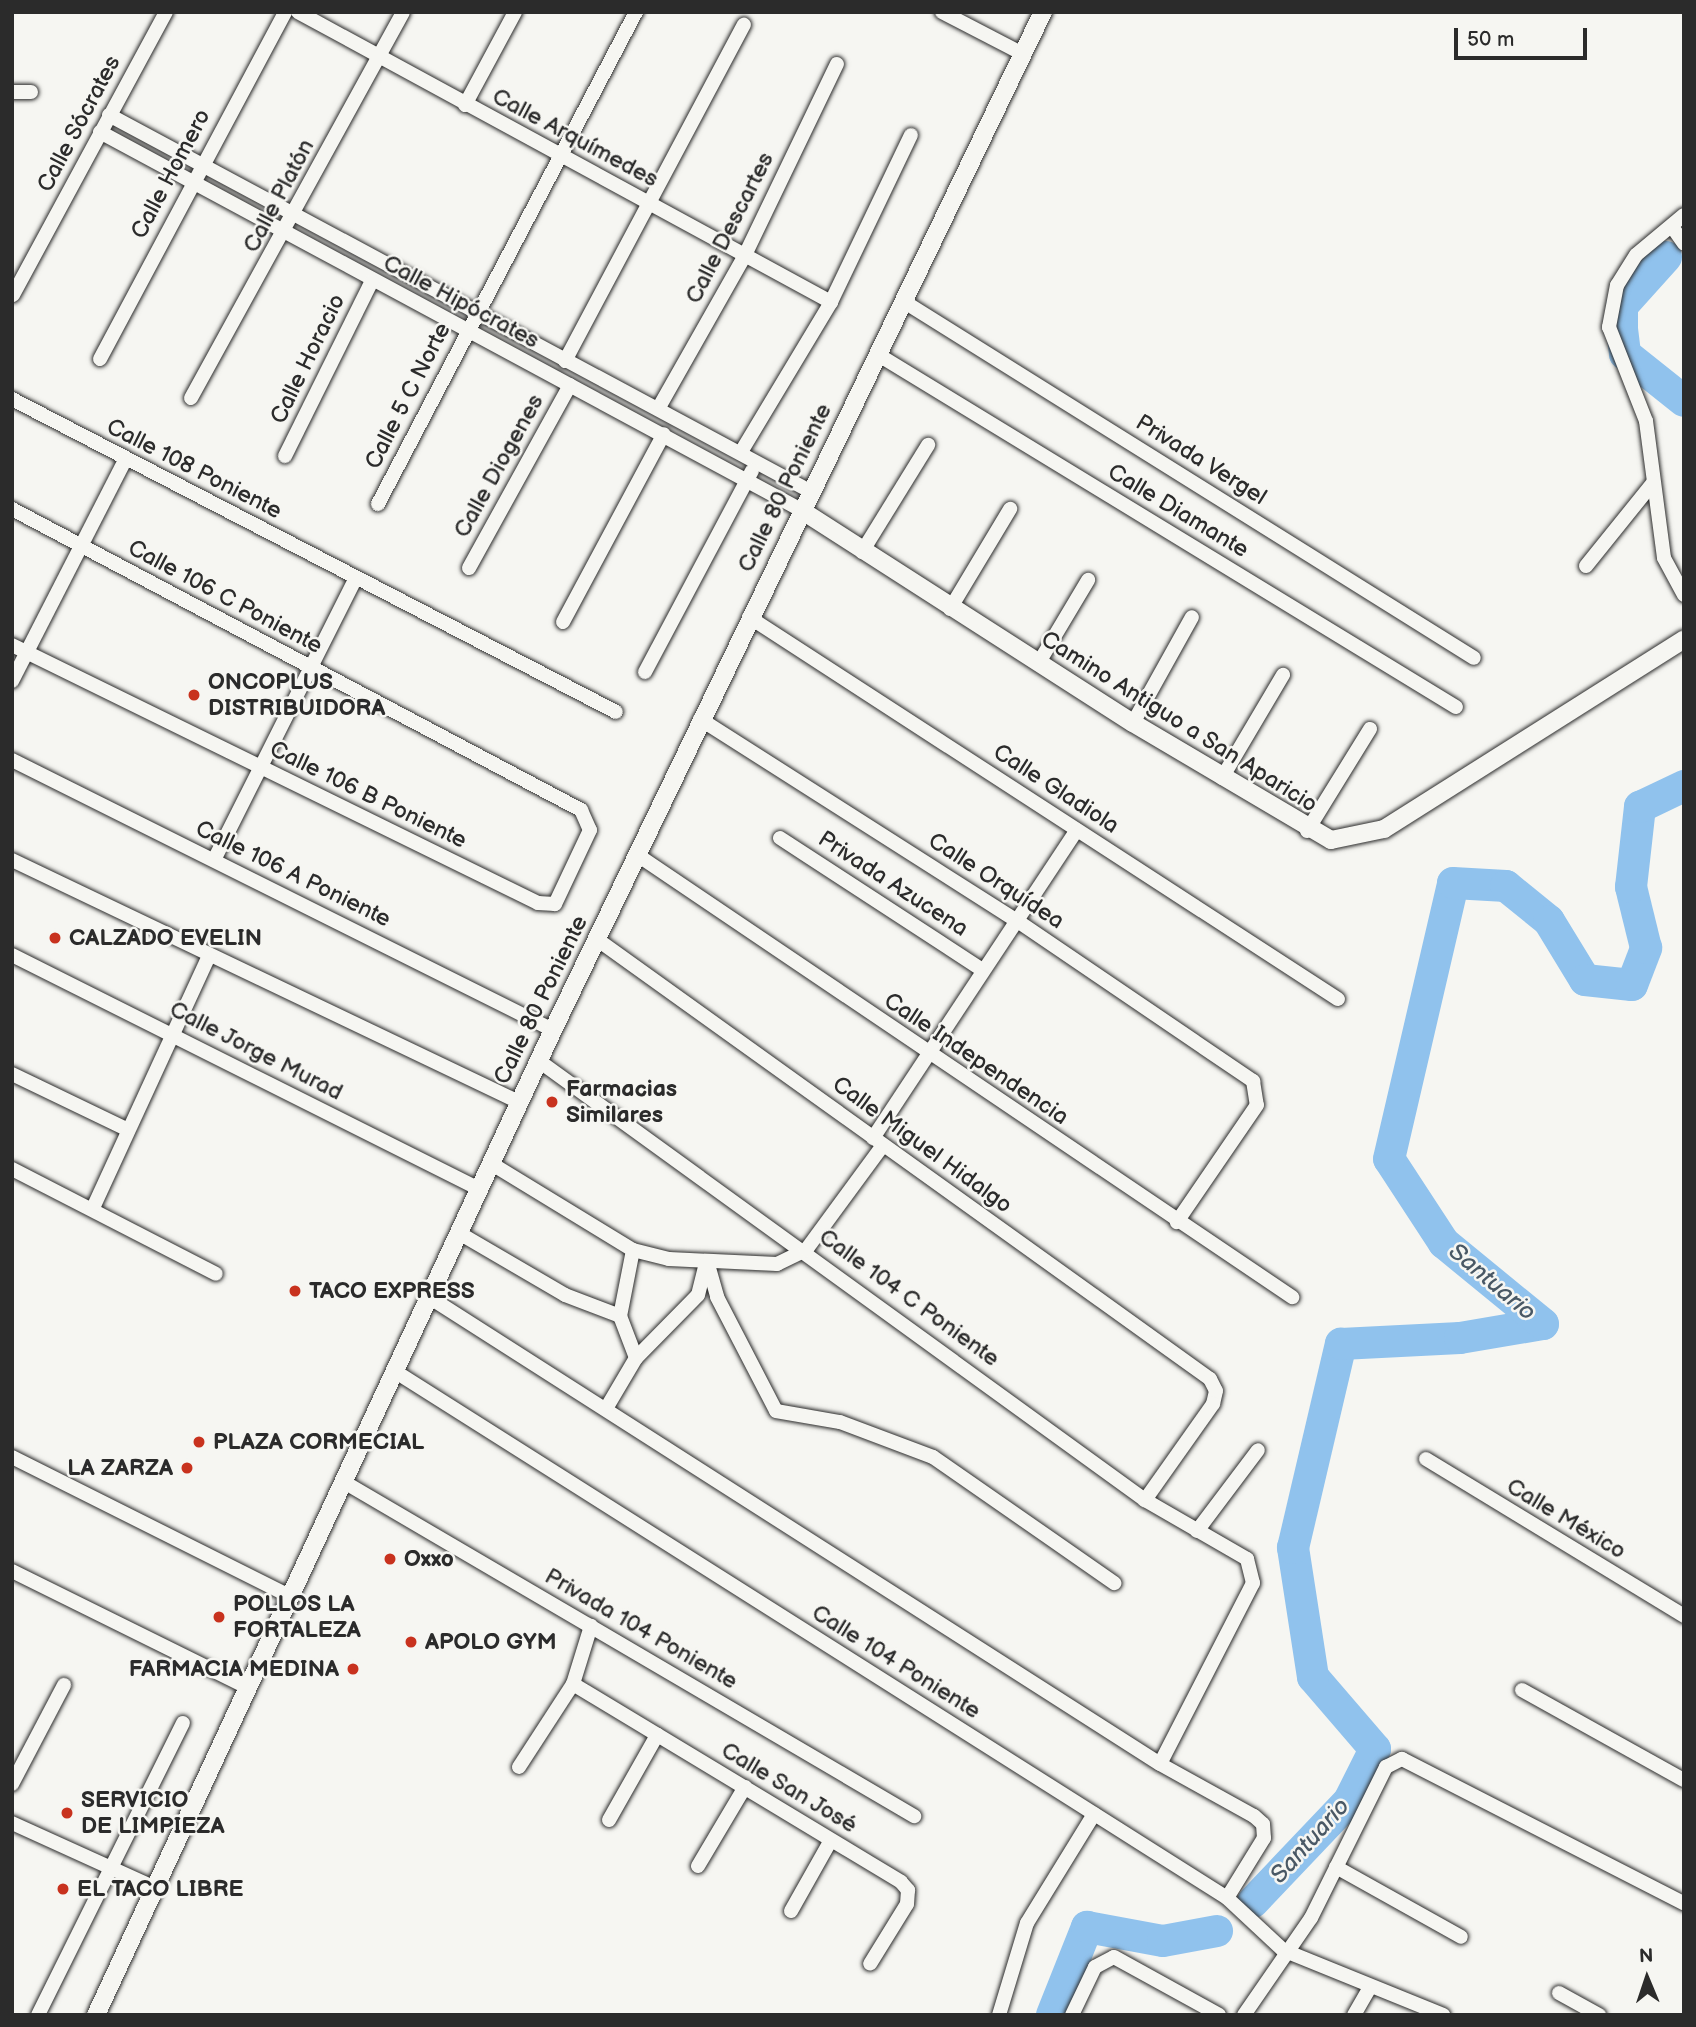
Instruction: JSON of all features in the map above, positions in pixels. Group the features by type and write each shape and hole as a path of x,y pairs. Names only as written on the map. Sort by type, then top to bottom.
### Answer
{"street":[{"name":"Calle Sócrates","path":"13,295 166,12"},
{"name":"Calle Homero","path":"100,359 201,164 285,12"},
{"name":"Calle Arquímedes","path":"298,12 831,302"},
{"name":"Calle Platón","path":"191,398 286,232 402,12"},
{"path":"465,105 515,12"},
{"name":"Calle 5 C Norte","path":"378,504 557,155 636,12"},
{"path":"942,12 1023,54"},
{"name":"Calle 80 Poniente","path":"96,2015 292,1597 552,1030 598,940 700,719 1043,12"},
{"path":"565,361 744,26"},
{"name":"Calle Descartes","path":"658,409 744,255 837,64"},
{"path":"12,92 32,92"},
{"name":"Calle Hipócrates","path":"109,115 294,217 810,491"},
{"name":"Calle Hipócrates","path":"100,132 372,281 748,478 801,510"},
{"path":"741,452 831,302 911,135"},
{"path":"1684,215 1672,229 1636,255 1617,285 1609,327 1646,421 1664,558 1684,595"},
{"path":"1672,229 1684,244"},
{"name":"Calle Horacio","path":"285,456 372,281"},
{"name":"Privada Vergel","path":"903,301 1474,658"},
{"name":"Calle Diamante","path":"877,355 1456,707"},
{"path":"590,396 599,378"},
{"name":"Calle Diogenes","path":"469,568 570,385"},
{"name":"Calle 108 Poniente","path":"12,399 125,460 616,712"},
{"path":"563,622 664,434"},
{"path":"862,552 928,445"},
{"path":"12,681 83,547 125,460"},
{"path":"645,671 757,461"},
{"path":"1586,566 1653,483"},
{"name":"Calle 106 C Poniente","path":"12,509 581,810 590,830 555,904"},
{"path":"950,609 1010,509"},
{"name":"Camino Antiguo a San Aparicio","path":"801,510 950,609 1307,831 1342,839 1384,829 1684,639"},
{"path":"214,860 258,767 356,578"},
{"path":"1038,664 1088,580"},
{"name":"Calle Gladiola","path":"749,617 1338,999"},
{"path":"1133,723 1192,617"},
{"name":"Calle 106 B Poniente","path":"12,645 538,903 555,904"},
{"path":"1222,778 1283,675"},
{"name":"Calle Orquídea","path":"700,719 1016,919 1253,1081 1259,1092 1177,1222"},
{"path":"1307,831 1370,729"},
{"name":"Calle 106 A Poniente","path":"12,760 552,1030"},
{"name":"Privada Azucena","path":"806,1250 878,1141 981,968 1077,830"},
{"name":"Privada Azucena","path":"780,838 981,968"},
{"name":"Calle Independencia","path":"636,854 928,1054 1292,1297"},
{"path":"12,860 519,1102"},
{"name":"Calle Miguel Hidalgo","path":"598,940 1210,1379 1216,1391 1145,1500"},
{"name":"Calle Jorge Murad","path":"12,956 480,1189"},
{"path":"93,1208 124,1128 209,956"},
{"name":"Calle 104 C Poniente","path":"539,1061 806,1250 1145,1500 1252,1568 1253,1583 1160,1764"},
{"path":"12,1073 124,1128"},
{"path":"492,1164 633,1250 707,1261 777,1264 806,1250"},
{"path":"12,1169 93,1208 216,1274"},
{"path":"459,1233 565,1295 620,1316"},
{"path":"633,1250 620,1316 636,1359"},
{"path":"607,1407 636,1359 698,1295 707,1261"},
{"path":"707,1261 722,1308 776,1411 841,1422 933,1457 1114,1583"},
{"path":"429,1297 607,1407 1160,1764 1263,1824 1264,1838 1227,1898"},
{"name":"Calle 104 Poniente","path":"396,1372 1227,1898 1283,1950 1443,2015"},
{"path":"1196,1531 1258,1450"},
{"path":"12,1457 292,1597"},
{"name":"Calle México","path":"1426,1459 1684,1616"},
{"name":"Privada 104 Poniente","path":"344,1482 914,1816"},
{"path":"12,1571 249,1688"},
{"path":"519,1767 573,1684 592,1626"},
{"name":"Calle San José","path":"573,1684 831,1840 908,1890 907,1904 870,1964"},
{"path":"12,1784 64,1685"},
{"path":"1522,1690 1684,1780"},
{"path":"38,2015 183,1723"},
{"path":"609,1820 657,1735"},
{"path":"1244,2015 1283,1950 1311,1918 1386,1767 1402,1759 1684,1903"},
{"path":"698,1866 744,1787"},
{"path":"999,2015 1027,1923 1094,1814"},
{"path":"12,1823 155,1888"},
{"path":"791,1911 831,1840"},
{"path":"1336,1867 1461,1937"},
{"path":"1072,2015 1104,1959 1125,1961 1219,2015"},
{"path":"1354,2015 1370,1987"},
{"path":"1559,1993 1599,2015"}],"waterway":[{"name":"Santuario","path":"1666,257 1622,306 1625,354 1684,401"},
{"name":"Santuario","path":"1253,1902 1349,1801 1375,1749 1313,1677 1293,1548 1341,1344 1460,1338 1543,1324 1444,1243 1389,1159 1453,883 1506,886 1549,921 1585,980 1632,985 1646,948 1631,887 1640,807 1684,786"},
{"name":"Santuario","path":"1052,2015 1087,1927 1163,1941 1217,1931"}],"place":[{"name":"ONCOPLUS DISTRIBUIDORA","path":"194,695"},
{"name":"CALZADO EVELIN","path":"55,938"},
{"name":"Farmacias Similares","path":"552,1102"},
{"name":"TACO EXPRESS","path":"295,1291"},
{"name":"PLAZA CORMECIAL","path":"199,1442"},
{"name":"LA ZARZA","path":"187,1468"},
{"name":"Oxxo","path":"390,1559"},
{"name":"POLLOS LA FORTALEZA","path":"219,1617"},
{"name":"APOLO GYM","path":"411,1642"},
{"name":"FARMACIA MEDINA","path":"353,1669"},
{"name":"SERVICIO DE LIMPIEZA","path":"67,1813"},
{"name":"EL TACO LIBRE","path":"63,1889"}]}
